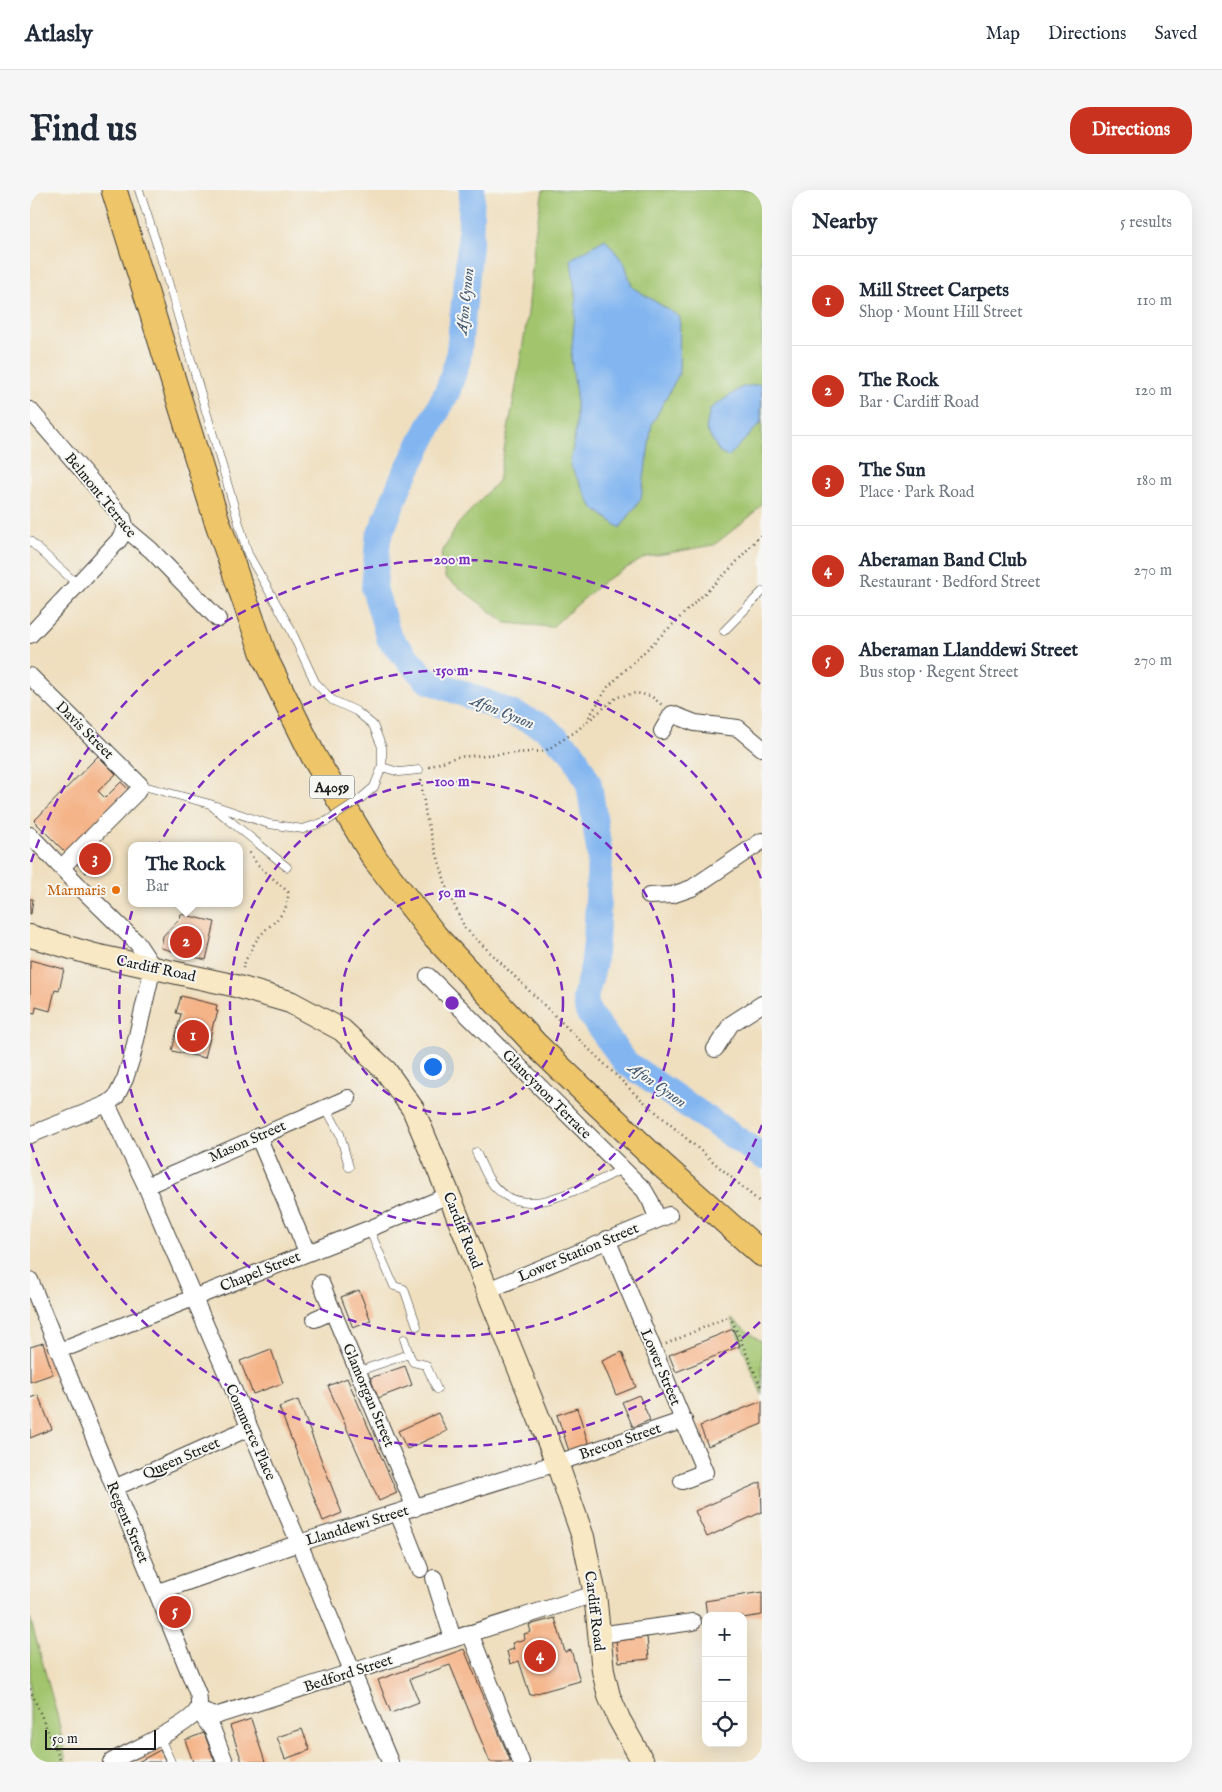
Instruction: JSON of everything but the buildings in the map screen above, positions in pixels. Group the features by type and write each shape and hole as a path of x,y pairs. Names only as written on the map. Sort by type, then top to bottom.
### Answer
{"main road":[{"name":"A4059","path":"114,190 216,518 265,658 314,758 375,859 435,936 535,1044 662,1165 762,1254"},
{"name":"Cardiff Road","path":"30,936 95,956 237,986 290,1002 342,1030 386,1071 413,1109 557,1463 583,1537 595,1594 598,1635 609,1696 619,1719 643,1762"}],"street":[{"name":"Belmont Terrace","path":"30,410 123,518 126,529 150,550 218,619"},
{"path":"30,635 119,540 126,529"},
{"name":"Davis Street","path":"30,676 140,785"},
{"path":"662,731 672,714 695,723 738,728 762,748"},
{"path":"62,867 137,792 140,785"},
{"path":"30,834 138,943 154,967 132,1057 125,1079 116,1097 107,1104 30,1136"},
{"path":"650,896 672,895 692,888 762,841"},
{"name":"Glancynon Terrace","path":"428,976 644,1190 663,1216"},
{"path":"715,1049 731,1024 762,1004"},
{"name":"Mason Street","path":"146,1186 348,1098"},
{"name":"Commerce Place","path":"107,1104 146,1186 192,1298 354,1672 390,1762"},
{"path":"258,1136 307,1252"},
{"name":"Chapel Street","path":"71,1346 369,1229 449,1195"},
{"name":"Lower Station Street","path":"488,1290 663,1216"},
{"name":"Lower Street","path":"607,1239 705,1472 682,1482"},
{"name":"Regent Street","path":"30,1280 198,1694 200,1702 198,1710 213,1731 225,1762"},
{"name":"Glamorgan Street","path":"321,1283 415,1508"},
{"path":"315,1319 333,1312"},
{"name":"Brecon Street","path":"557,1463 684,1420"},
{"name":"Queen Street","path":"114,1488 249,1428"},
{"name":"Llanddewi Street","path":"158,1592 299,1543 557,1463"},
{"path":"398,1513 420,1569"},
{"path":"434,1578 453,1639"},
{"name":"Bedford Street","path":"198,1710 215,1716 595,1594"},
{"path":"598,1635 693,1622"},
{"path":"470,1633 521,1762"},
{"path":"111,1762 186,1721 198,1710"}],"lane":[{"path":"138,190 159,251 248,554 289,626 314,682 332,700 356,711 373,726 382,747 382,767 374,787 359,800 327,820 303,829 269,824 210,804 140,785"},
{"path":"30,541 78,585"},
{"path":"724,631 762,592"},
{"path":"382,767 399,772 419,770"},
{"path":"210,804 288,867"},
{"path":"326,1108 340,1134 349,1167"},
{"path":"476,1152 489,1180 495,1187 507,1197 521,1201 546,1200 611,1176 622,1168"},
{"path":"369,1229 394,1286 404,1289 417,1326"},
{"path":"404,1339 413,1362 426,1365 438,1390"},
{"path":"359,1371 409,1354"},
{"path":"159,1736 171,1762"}],"path":[{"path":"588,720 608,687 733,566 762,533"},
{"path":"672,714 651,696 636,693 617,697 575,732 545,751 456,757 419,770 426,817 445,882 465,928 634,1093 762,1204"},
{"path":"237,986 244,964 259,937 279,918 288,902 288,892 257,864 249,854 248,835"},
{"path":"654,1350 730,1316 762,1389"},
{"path":"30,1689 60,1762"}],"green space":[{"path":"543,190 762,190 762,504 752,515 714,545 646,557 604,581 552,627 506,623 445,577 441,554 458,524 498,481 528,313 535,234"},
{"path":"731,1319 762,1342 762,1395"},
{"path":"30,1617 58,1718 66,1762 30,1762"}],"water":[{"path":"605,239 625,264 632,287 680,317 679,374 652,424 641,499 620,528 593,508 570,465 576,428 576,394 571,358 576,302 571,259"},
{"path":"762,384 761,423 728,457 720,453 706,429 710,409 742,387"}],"waterway":[{"name":"Afon Cynon","path":"472,190 470,246 458,359 448,390 401,482 378,539 374,588 389,638 427,680 544,727 573,753 589,784 600,856 596,942 593,967 585,998 588,1012 626,1063 762,1156"}],"place":[{"name":"The Sun","path":"95,859"},
{"name":"Marmaris","path":"116,890"},
{"name":"The Rock","path":"186,942"},
{"name":"Mill Street Carpets","path":"193,1036"},
{"name":"Aberaman Llanddewi Street","path":"175,1612"},
{"name":"Aberaman Band Club","path":"540,1656"}]}
